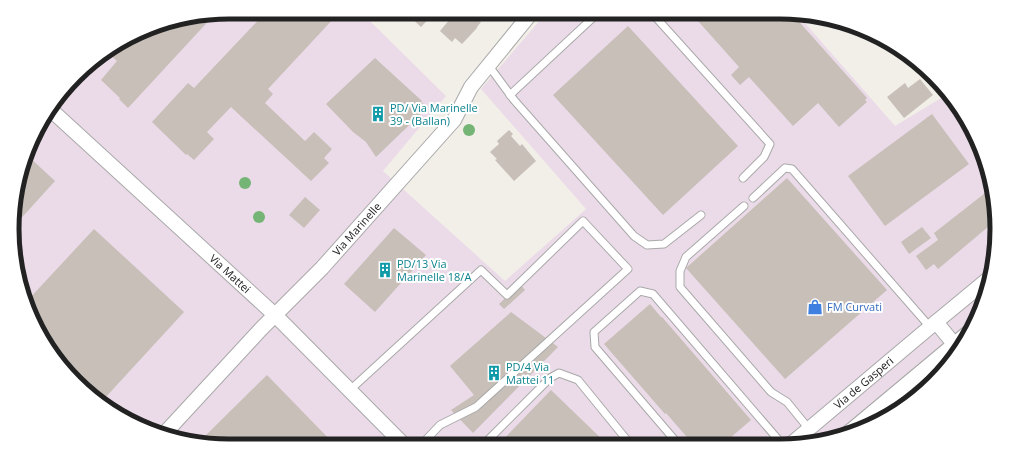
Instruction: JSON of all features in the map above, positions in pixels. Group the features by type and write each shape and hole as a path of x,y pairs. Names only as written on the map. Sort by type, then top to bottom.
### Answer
{"street":[{"name":"Via Marinelle","path":"168,430 275,315 322,268 454,120 471,87 526,19"},
{"name":"Via Mattei","path":"54,112 275,315 398,439"},
{"name":"Via de Gasperi","path":"798,438 983,283"},
{"path":"933,324 955,346"},
{"path":"861,422 952,350"}],"lane":[{"path":"510,95 591,19"},
{"path":"657,19 770,144 764,157 743,178"},
{"path":"488,66 510,95 634,236 646,245 664,244 701,214"},
{"path":"753,198 785,168 792,170 933,324"},
{"path":"744,206 686,257 680,271 680,287 771,392 787,402 809,429"},
{"path":"350,390 480,270 507,295 583,221 628,269 476,406 440,425 427,439"},
{"path":"675,439 595,347 594,332 640,291 653,294 778,439"},
{"path":"489,439 550,378 559,372 578,380 626,439"}],"shaded area":[{"path":"215,19 367,19 446,96 383,171 505,281 586,209 481,89 541,19 794,19 803,20 895,126 943,97 962,124 979,161 986,188 990,215 990,243 983,283 974,309 955,346 938,367 918,387 897,404 873,417 848,428 821,435 794,439 215,439 188,435 161,428 124,411 101,396 71,367 54,346 41,322 30,297 23,270 19,243 19,215 23,188 30,161 54,112 71,91 91,71 112,54 161,30 188,23"}],"building":[{"path":"259,19 333,19 268,89 273,94 265,103 305,141 314,132 332,149 324,158 329,163 311,181 231,107 207,132 214,139 194,160 187,154 186,155 152,122 188,83 194,88"},
{"path":"412,19 428,19 421,27"},
{"path":"450,19 477,19 481,22 462,44 455,38 452,42 440,31"},
{"path":"696,19 797,19 867,98 865,100 867,102 839,127 818,103 793,126 749,77 740,85 731,75 739,67"},
{"path":"210,20 128,108 101,80 117,61 110,55 149,35 175,26"},
{"path":"628,26 738,146 663,215 553,95"},
{"name":"PD/ Via Marinelle 39 - (Ballan)","path":"375,58 428,107 376,157 366,142 353,132 326,104"},
{"path":"920,79 933,95 904,118 887,97 905,83 908,88"},
{"path":"932,114 969,164 885,226 848,176"},
{"path":"509,130 513,134 511,136 520,146 522,144 536,161 514,181 495,160 497,159 490,152 499,144 497,141"},
{"path":"31,159 55,181 19,221 23,188"},
{"path":"787,178 887,290 785,379 686,268"},
{"path":"987,192 990,225 938,269 934,264 926,270 916,256 938,240 934,233"},
{"path":"305,197 320,210 304,228 289,215"},
{"path":"922,227 931,238 909,254 901,242"},
{"name":"PD/13 Via Marinelle 18/A","path":"394,228 426,255 375,312 344,284"},
{"path":"94,229 184,312 104,399 62,357 47,334 30,298"},
{"path":"520,284 525,290 504,309 499,304"},
{"path":"650,304 751,420 729,439 689,439 604,344"},
{"name":"PD/4 Via Mattei 11","path":"511,312 558,347 473,433 451,410 474,395 450,366"},
{"path":"267,375 329,439 215,439 204,437"},
{"path":"551,390 602,439 504,439"}],"place":[{"name":"PD/ Via Marinelle 39 - (Ballan)","path":"378,114"},
{"name":"PD/13 Via Marinelle 18/A","path":"385,270"},
{"name":"FM Curvati","path":"815,307"},
{"name":"PD/4 Via Mattei 11","path":"494,373"}]}
